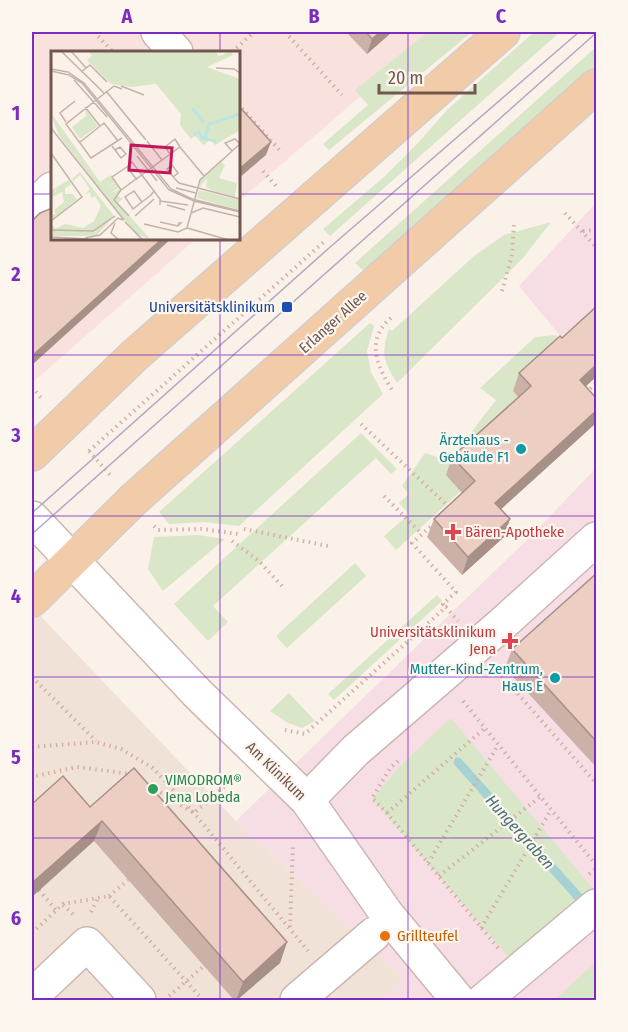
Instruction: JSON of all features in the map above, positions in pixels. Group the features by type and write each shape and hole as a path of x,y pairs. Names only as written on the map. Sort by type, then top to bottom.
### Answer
{"main road":[{"path":"32,454 135,355 503,32"},
{"name":"Erlanger Allee","path":"32,600 133,500 597,86"}],"street":[{"path":"158,32 175,51"},
{"path":"32,208 51,190"},
{"path":"32,518 71,561"},
{"path":"308,800 356,750 486,639 597,539"},
{"name":"Am Klinikum","path":"71,561 197,693 308,800 386,913 458,1000"},
{"path":"484,1000 597,906"},
{"path":"297,1000 374,934"},
{"path":"32,996 87,944 139,1000"}],"path":[{"path":"94,32 112,51"},
{"path":"233,51 254,32"},
{"path":"285,32 342,95"},
{"path":"240,106 282,153"},
{"path":"263,171 282,192"},
{"path":"565,213 597,247"},
{"path":"502,291 512,255 514,225"},
{"path":"582,231 597,230"},
{"path":"118,483 89,451 324,242"},
{"path":"391,318 383,325 376,347 377,361 382,374 394,393"},
{"path":"591,400 585,394 597,383"},
{"path":"32,387 44,402"},
{"path":"152,396 156,401"},
{"path":"361,424 451,509"},
{"path":"384,496 422,534"},
{"path":"446,513 458,502"},
{"path":"438,520 412,543 456,592 443,604 462,625"},
{"path":"158,530 202,529 238,534"},
{"path":"244,529 328,546"},
{"path":"232,541 259,561 282,586"},
{"path":"285,730 306,734 446,607"},
{"path":"499,672 597,783"},
{"path":"32,677 96,742"},
{"path":"518,693 524,687"},
{"path":"463,701 597,865"},
{"path":"387,813 485,728"},
{"path":"32,747 96,742 121,749 153,768 194,813 314,958"},
{"path":"428,863 498,745"},
{"path":"32,780 36,776 77,767 132,774"},
{"path":"194,813 234,778"},
{"path":"141,780 194,813"},
{"path":"439,876 540,796"},
{"path":"372,798 387,813 518,972"},
{"path":"481,928 551,810"},
{"path":"290,928 293,844"},
{"path":"109,896 128,879"},
{"path":"39,890 56,910"},
{"path":"164,1000 204,966"}],"shaded area":[{"path":"32,32 435,32 240,200 240,51 51,51 51,240 195,240 32,383"},
{"path":"596,203 596,379 519,286"},
{"name":"Universitätsklinikum Jena","path":"596,468 596,1000 380,1000 404,979 236,821 534,533"},
{"path":"32,607 236,821 404,979 380,1000 32,1000"}],"green space":[{"path":"428,32 472,32 329,150 323,144 368,105 355,90"},
{"path":"534,32 560,32 330,236 323,229 384,177 447,110"},
{"path":"596,47 596,66 365,272 355,263"},
{"path":"551,222 523,258 397,383 386,363 384,351 389,329 392,331 474,256 504,235"},
{"path":"370,323 374,326 367,351 371,372 383,394 239,526 204,522 169,524 159,512"},
{"path":"555,335 565,344 513,391 524,404 461,491 396,550 384,536 409,514 399,503 409,494 402,486 425,453 449,461 496,400 480,388 535,337"},
{"path":"361,433 397,469 391,474 376,458 213,606 228,622 208,641 174,604"},
{"path":"198,535 225,539 163,591 148,569 154,537"},
{"path":"355,563 366,576 287,648 276,636"},
{"path":"437,595 442,601 334,700 328,694"},
{"path":"289,693 315,721 302,728 286,722 270,711"},
{"path":"451,718 594,890 513,962 372,799 403,763"},
{"path":"596,962 596,1000 554,1000"}],"building":[{"path":"366,32 380,32 372,39"},
{"path":"240,107 271,142 240,168"},
{"path":"51,208 51,240 161,240 32,356 32,221 40,213"},
{"name":"Ärztehaus - Gebäude F1","path":"597,306 597,364 580,380 597,399 597,410 495,503 510,519 468,557 434,519 475,481 452,457 531,386 519,373"},
{"name":"Mutter-Kind-Zentrum, Haus E","path":"597,573 597,742 512,649"},
{"path":"134,768 287,942 243,982 102,821 32,883 32,804 63,776 90,807"}],"waterway":[{"name":"Hungergraben","path":"458,762 582,901"}],"tram line":[{"path":"32,513 329,248 579,32"},
{"path":"32,534 596,33"}],"place":[{"name":"Universitätsklinikum","path":"287,307"},
{"name":"Ärztehaus - Gebäude F1","path":"521,449"},
{"name":"Bären-Apotheke","path":"453,532"},
{"name":"Universitätsklinikum Jena","path":"510,641"},
{"name":"Mutter-Kind-Zentrum, Haus E","path":"555,678"},
{"name":"VIMODROM® Jena Lobeda","path":"153,789"},
{"name":"Grillteufel","path":"385,936"}]}
